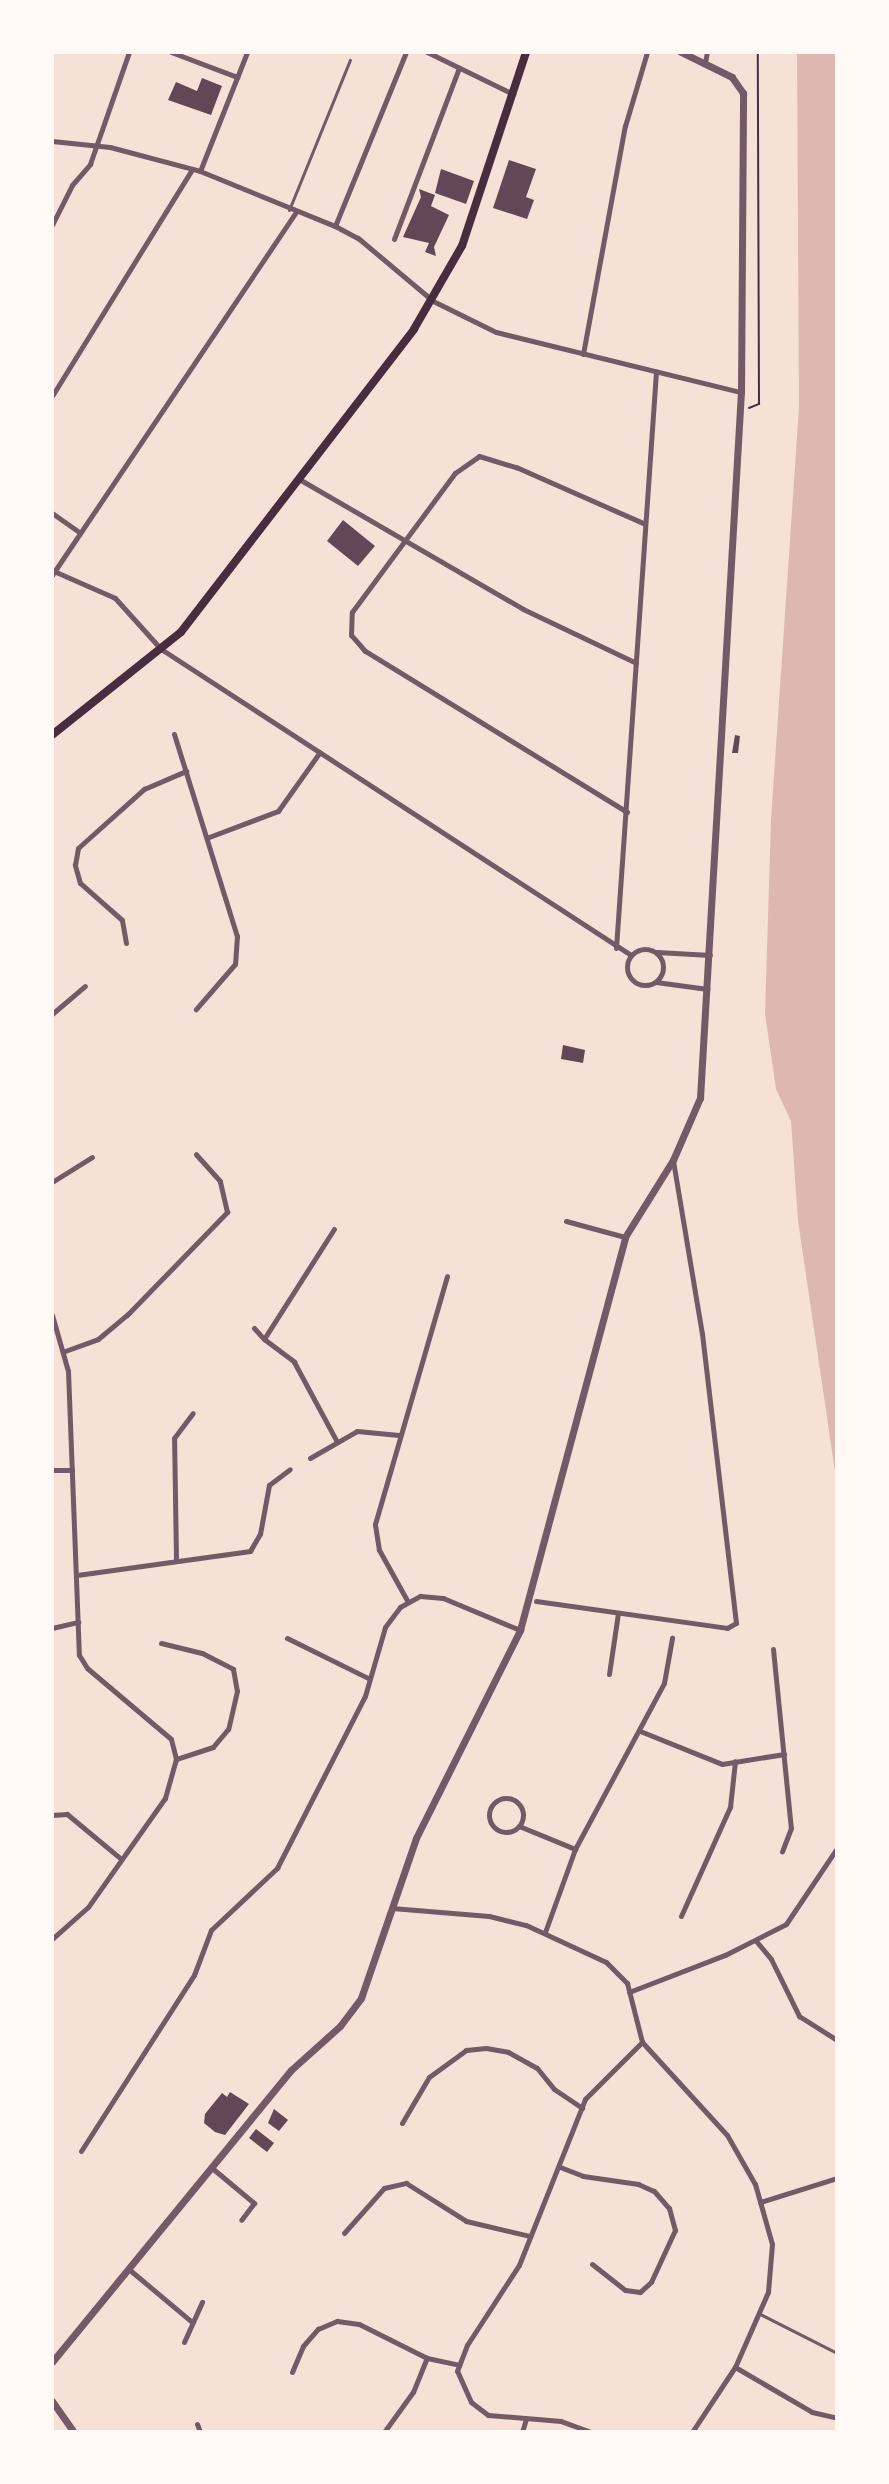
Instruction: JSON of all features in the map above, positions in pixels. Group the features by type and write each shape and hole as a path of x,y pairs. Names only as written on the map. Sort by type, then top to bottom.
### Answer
{"main road":[{"path":"52,735 181,632 433,301 462,246 526,52"}],"street":[{"path":"52,225 96,145 129,52"},
{"path":"171,52 237,77"},
{"path":"200,171 247,52"},
{"path":"335,226 406,52"},
{"path":"427,52 514,94"},
{"path":"583,354 625,126 647,52"},
{"path":"52,2362 131,2271 291,2070 340,2026 361,1998 416,1838 520,1630 625,1237 673,1160 700,1098 711,955 741,392 739,82 681,52"},
{"path":"705,63 707,52"},
{"path":"394,239 459,68"},
{"path":"52,141 96,145 200,171 292,212 335,226 358,238 433,301 496,332 741,392"},
{"path":"52,396 192,169"},
{"path":"292,212 54,574 115,598 161,649 616,949 631,955"},
{"path":"616,949 656,371"},
{"path":"627,812 365,651 351,635 352,612 455,473 479,456 516,467 645,524"},
{"path":"299,479 523,609 636,663"},
{"path":"52,513 79,532"},
{"path":"174,734 209,837 237,936 235,964 196,1009"},
{"path":"209,837 278,811 320,752"},
{"path":"126,943 122,920 80,883 75,865 78,848 144,789 186,771"},
{"path":"709,989 656,982 640,985 630,978 626,967 631,955 640,950 711,955"},
{"path":"656,952 663,967 656,982"},
{"path":"52,1014 85,986"},
{"path":"65,1351 98,1339 127,1315 227,1212 220,1181 196,1154"},
{"path":"52,1182 92,1157"},
{"path":"536,1601 727,1628 736,1623 702,1334 673,1160"},
{"path":"566,1221 625,1237"},
{"path":"264,1339 334,1229"},
{"path":"408,1602 379,1550 375,1524 447,1276"},
{"path":"52,1315 65,1351 79,1655 87,1668 171,1739 176,1759 165,1798 88,1907 52,1939"},
{"path":"254,1328 294,1362 337,1442"},
{"path":"176,1560 174,1438 193,1413"},
{"path":"310,1458 357,1431 399,1435"},
{"path":"77,1575 250,1551 260,1534 269,1485 290,1469"},
{"path":"52,1470 72,1470"},
{"path":"81,2151 194,1975 211,1930 277,1868 365,1696 385,1627 408,1602 420,1596 443,1598 520,1630"},
{"path":"609,1674 618,1613"},
{"path":"52,1628 78,1622"},
{"path":"287,1638 368,1678"},
{"path":"545,1932 575,1849 664,1683 672,1638"},
{"path":"161,1643 202,1653 233,1669 237,1691 228,1729 213,1747 176,1759"},
{"path":"773,1649 791,1828 782,1851"},
{"path":"640,1731 722,1764 784,1754"},
{"path":"681,1916 730,1807 735,1761"},
{"path":"516,1801 523,1816 519,1826 509,1832 494,1828 488,1818 494,1802 516,1801"},
{"path":"52,1815 67,1814 120,1858"},
{"path":"519,1826 575,1849"},
{"path":"629,1992 756,1941 786,1924 837,1848"},
{"path":"391,1908 489,1916 545,1932 606,1962 629,1992 642,2042 727,2135 760,2202 772,2244 760,2314 735,2367 692,2432"},
{"path":"756,1941 771,1959 799,2016 837,2040"},
{"path":"591,2432 561,2421 488,2415 471,2402 460,2384 460,2365 519,2265 582,2108 604,2077 642,2042"},
{"path":"402,2123 429,2077 466,2050 486,2048 508,2052 537,2068 554,2089 582,2108"},
{"path":"560,2167 638,2184 654,2191 669,2208 675,2230 651,2282 640,2292 625,2290 592,2264"},
{"path":"212,2168 254,2203 241,2220"},
{"path":"760,2202 837,2178"},
{"path":"344,2233 384,2188 406,2183 466,2221 530,2236"},
{"path":"131,2271 192,2322"},
{"path":"184,2342 202,2302"},
{"path":"292,2372 310,2338 337,2321 359,2324 427,2358 460,2365"},
{"path":"384,2432 413,2392 427,2358"},
{"path":"735,2367 812,2412 837,2418"},
{"path":"52,2401 74,2432"},
{"path":"522,2432 526,2419"},
{"path":"197,2424 200,2432"}],"lane":[{"path":"292,212 350,60"},
{"path":"760,2314 837,2353"}],"path":[{"path":"740,410 759,404 758,52"}],"shaded area":[{"path":"797,52 837,52 837,1485 798,1221 791,1121 776,1089 765,1014 771,820 799,407"}],"building":[{"path":"202,78 222,86 211,115 168,100 176,82 197,91"},
{"path":"509,160 536,169 526,197 534,200 527,219 493,208"},
{"path":"441,169 474,181 466,204 435,193"},
{"path":"419,189 435,195 431,206 449,215 434,247 436,256 425,252 429,243 403,237 421,197"},
{"path":"343,520 375,546 358,566 327,541"},
{"path":"735,735 740,736 738,753 732,753"},
{"path":"563,1045 585,1050 583,1063 561,1059"},
{"path":"230,2092 249,2104 225,2135 204,2123 205,2114 222,2093 227,2097"},
{"path":"274,2109 288,2120 279,2131 268,2123"},
{"path":"256,2129 274,2143 267,2152 249,2138"}]}
